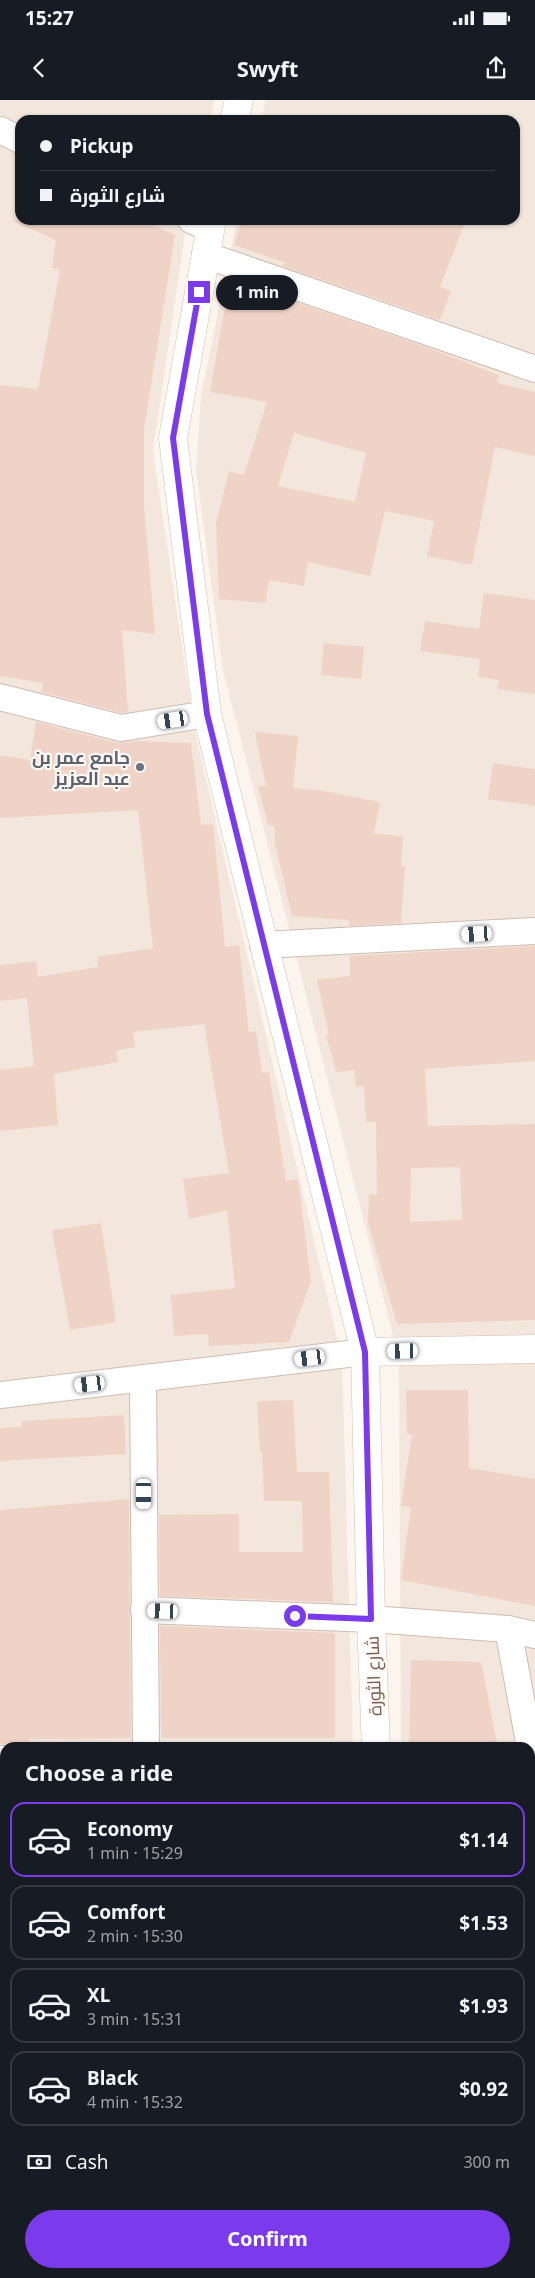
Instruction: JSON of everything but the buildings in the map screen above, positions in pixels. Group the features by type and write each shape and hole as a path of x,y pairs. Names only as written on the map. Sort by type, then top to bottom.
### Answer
{"main road":[{"path":"235,115 239,100"},
{"name":"شارع الثورة","path":"204,225 205,255 173,438 207,714 365,1352 376,1742"},
{"path":"365,1352 535,1349"}],"street":[{"path":"0,130 15,138"},
{"path":"205,255 535,369"},
{"path":"0,697 121,728 207,714"},
{"path":"263,945 535,931"},
{"path":"0,1395 365,1352"},
{"path":"143,1378 146,1742"},
{"path":"144,1610 371,1619 508,1629 535,1635"},
{"path":"508,1629 529,1742"}],"shaded area":[{"path":"0,100 214,100 211,115 15,115 15,225 186,225 153,451 194,728 342,1360 353,1742 0,1742"},
{"path":"266,100 535,100 535,1742 401,1742 399,1359 223,670 196,469 201,396 236,225 520,225 520,115 262,115"}],"place":[{"name":"جامع عمر بن عبد العزيز","path":"140,767"}],"route":[{"path":"199,292 173,438 207,714 365,1352 371,1619 295,1616"}]}
